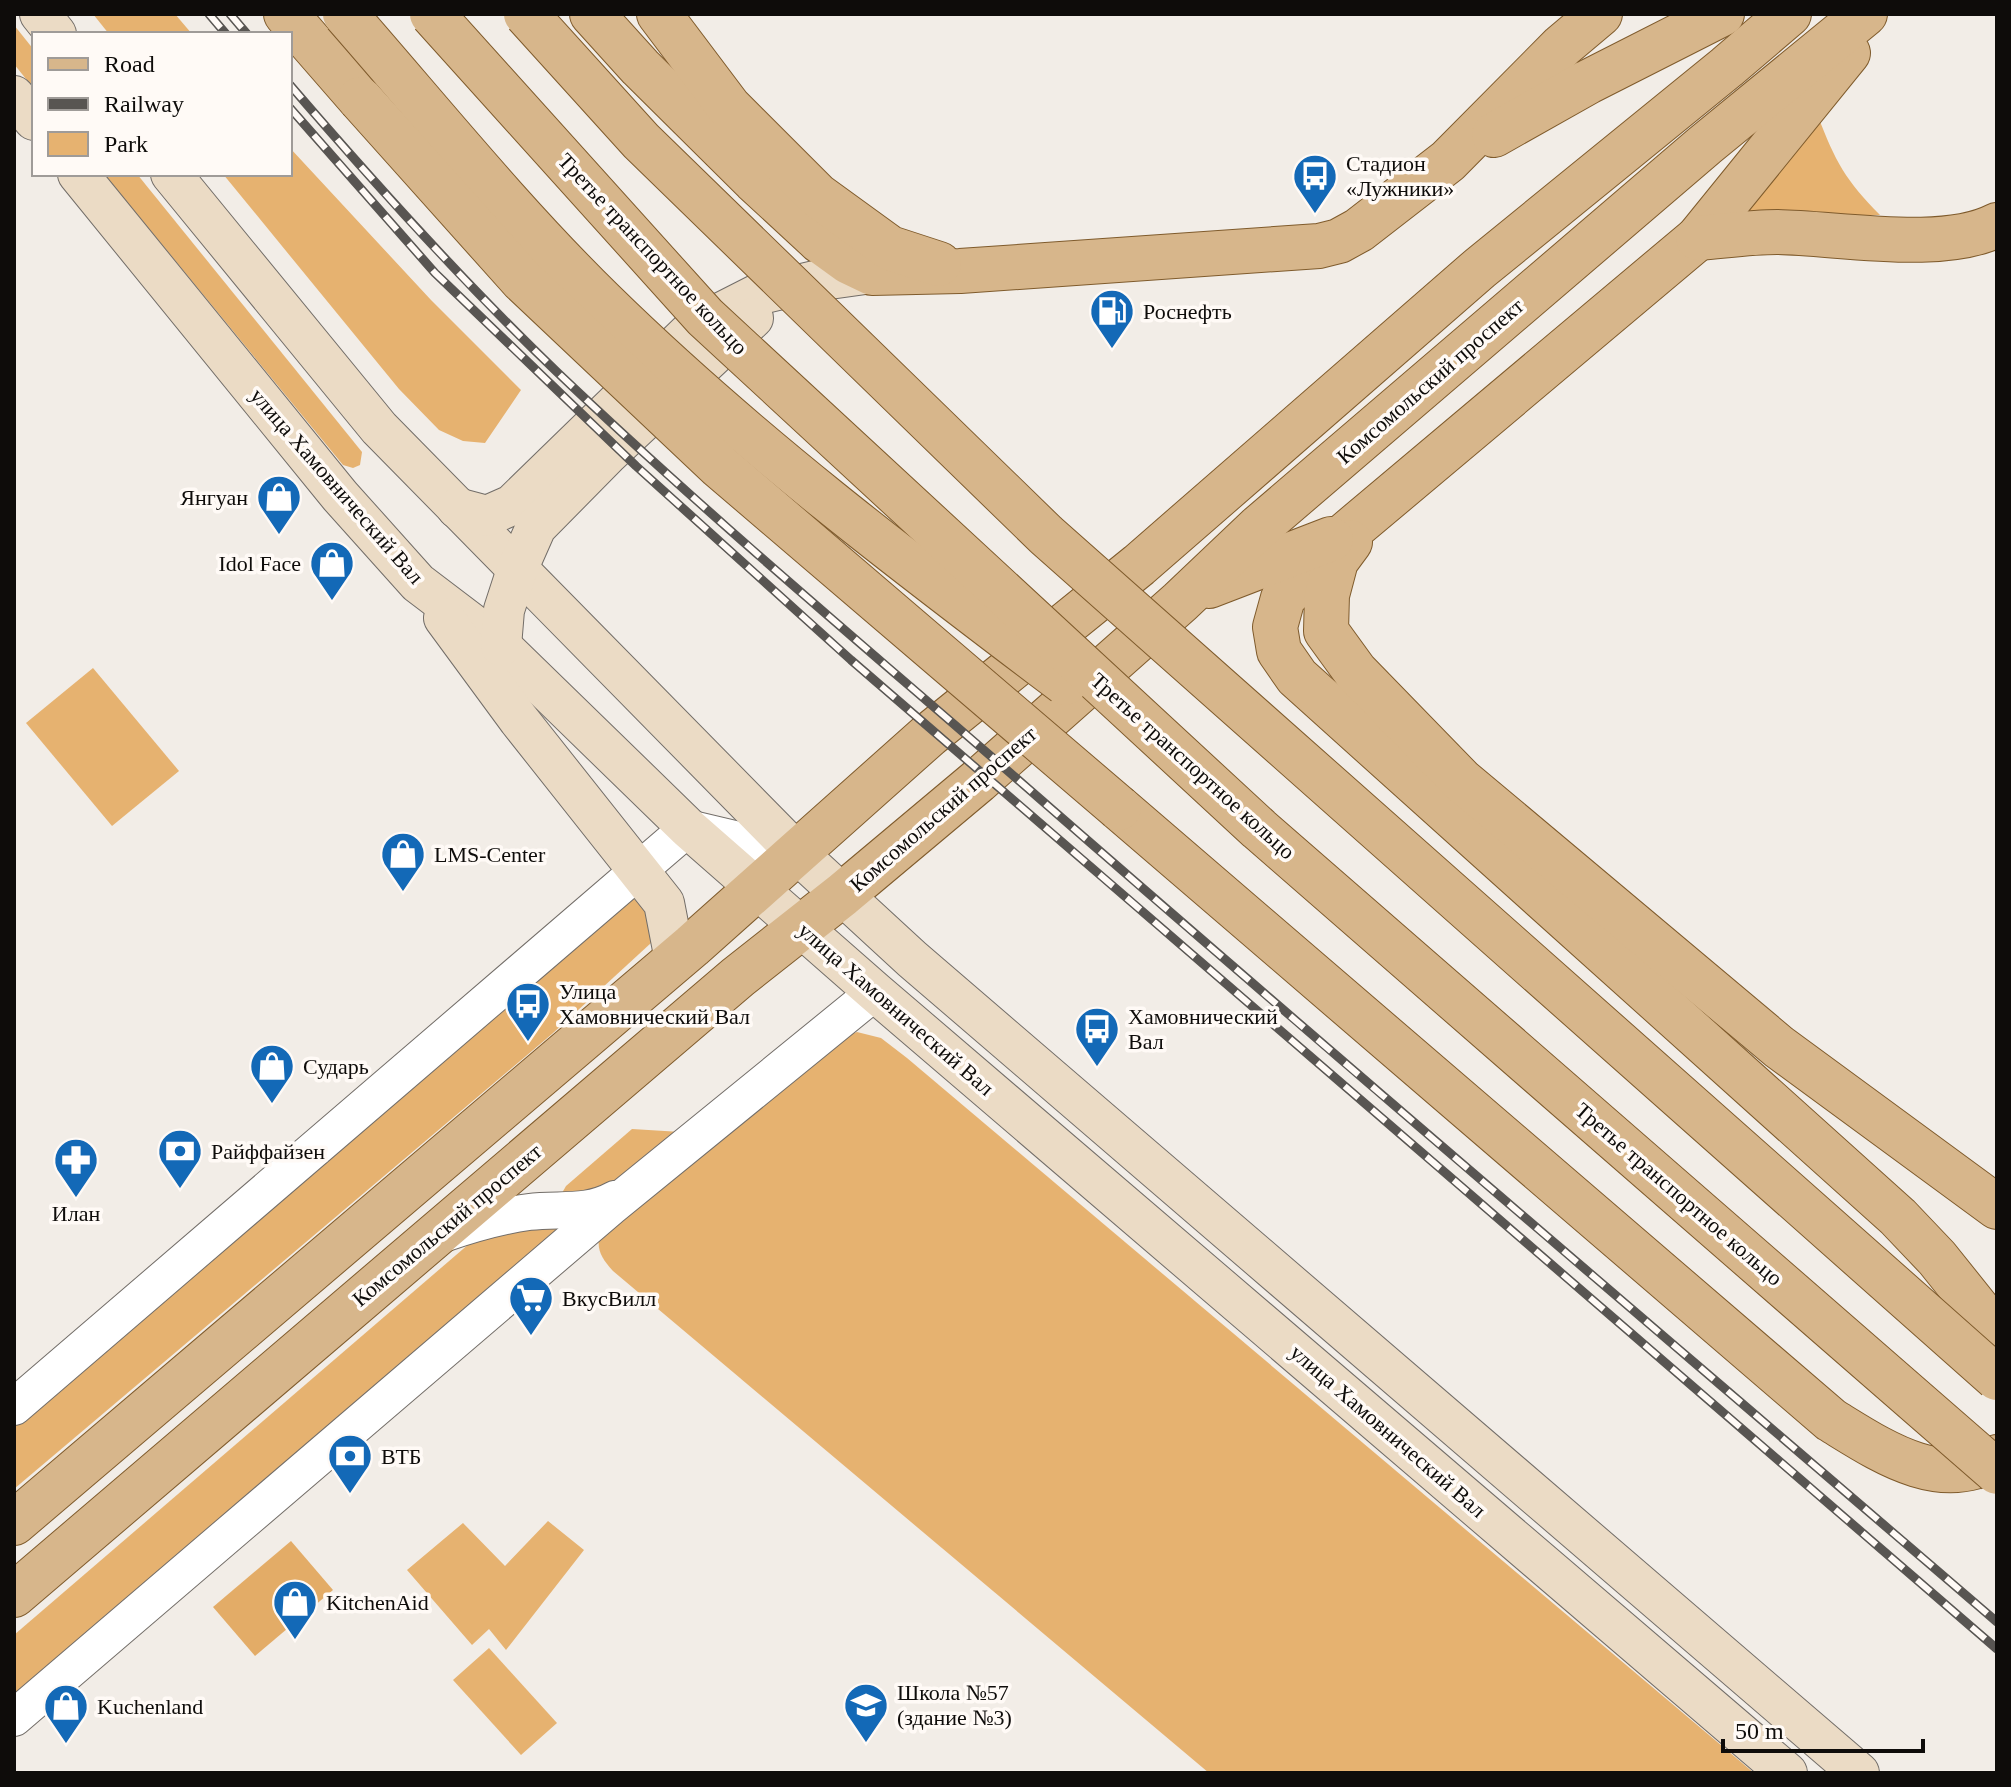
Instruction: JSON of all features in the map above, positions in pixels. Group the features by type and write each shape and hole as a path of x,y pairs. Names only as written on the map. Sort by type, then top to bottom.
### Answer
{"main road":[{"path":"40,14 54,32"},
{"path":"286,14 522,280 719,466 1831,1420 1890,1456 1939,1470 1980,1467 1997,1457"},
{"path":"345,14 536,233 604,303 713,401 787,466 923,576 1259,829"},
{"name":"Третье транспортное кольцо","path":"432,14 705,317 1259,829 1997,1472"},
{"path":"526,14 641,141 1046,535 1997,1378"},
{"path":"592,14 640,67 754,180 820,241 849,262 872,273"},
{"path":"659,14 729,107 817,195 890,248 960,271"},
{"path":"457,508 487,516 512,505 697,325 756,295 815,281 872,273 960,271 1319,246 1339,241 1359,230 1448,161 1562,46 1600,14"},
{"path":"1448,161 1588,82 1722,14"},
{"path":"14,1523 675,960 929,735 1139,565 1480,268 1789,14"},
{"name":"Комсомольский проспект","path":"14,1595 800,926 842,895 978,781 1259,527 1693,155 1865,14"},
{"path":"1879,14 1698,238 1360,522 1283,598 1275,627 1279,651 1297,677 1898,1217 1937,1258 1997,1333"},
{"path":"14,96 32,118"},
{"name":"улица Хамовнический Вал","path":"80,176 340,496 418,583 501,646 688,828 875,992 1787,1773"},
{"path":"173,176 379,428 798,854 912,959 1859,1773"},
{"path":"1698,238 1775,232 1931,239 1984,231 1997,225"},
{"path":"501,646 504,610 536,527 607,455 751,320 815,281"},
{"path":"1188,594 1360,522"},
{"path":"1360,522 1336,561 1327,595 1326,631 1355,671 1461,780 1527,837 1779,1047 1997,1207"},
{"path":"418,583 519,720 664,903 675,960"}],"street":[{"path":"14,1407 688,828 798,854"},
{"path":"14,1718 634,1189 875,992"},
{"path":"431,1238 488,1219 532,1212 577,1212 603,1206 634,1189"}],"green space":[{"path":"93,14 175,14 190,32 107,32"},
{"path":"14,25 32,48 32,86 14,64"},
{"path":"1818,116 1843,170 1880,215 1752,215 1727,221"},
{"path":"292,150 431,300 521,390 485,443 463,441 439,430 399,389 225,176 292,176"},
{"path":"106,176 139,176 362,452 360,465 353,468 343,465"},
{"path":"93,668 179,771 112,826 26,723"},
{"path":"630,899 642,900 659,929 651,943 552,1034 14,1489 14,1422"},
{"path":"857,1032 881,1038 907,1058 1754,1773 1209,1773 613,1271 602,1257 599,1248 601,1231 824,1045"},
{"path":"632,1129 681,1132 597,1195 562,1193 566,1186"},
{"path":"570,1224 14,1697 14,1635 484,1231"},
{"path":"548,1521 584,1550 506,1650 489,1629 472,1645 407,1570 463,1523 505,1566"},
{"path":"489,1648 557,1723 521,1755 453,1680"}],"shaded area":[{"path":"291,1541 333,1590 255,1656 213,1607"}],"railway":[{"path":"209,14 224,32"},
{"path":"230,14 245,32"},
{"path":"292,87 387,196 488,303 557,372 670,476 1260,990 1997,1622"},
{"path":"292,110 435,273 636,466 851,660 1997,1649"}],"place":[{"name":"Стадион «Лужники»","path":"1315,215"},
{"name":"Роснефть","path":"1112,350"},
{"name":"Янгуан","path":"279,536"},
{"name":"Idol Face","path":"332,602"},
{"name":"LMS-Center","path":"403,893"},
{"name":"Улица Хамовнический Вал","path":"528,1043"},
{"name":"Хамовнический Вал","path":"1097,1068"},
{"name":"Сударь","path":"272,1105"},
{"name":"Райффайзен","path":"180,1190"},
{"name":"Илан","path":"76,1199"},
{"name":"ВкусВилл","path":"531,1337"},
{"name":"ВТБ","path":"350,1495"},
{"name":"KitchenAid","path":"295,1641"},
{"name":"Школа №57 (здание №3)","path":"866,1744"},
{"name":"Kuchenland","path":"66,1745"}]}
